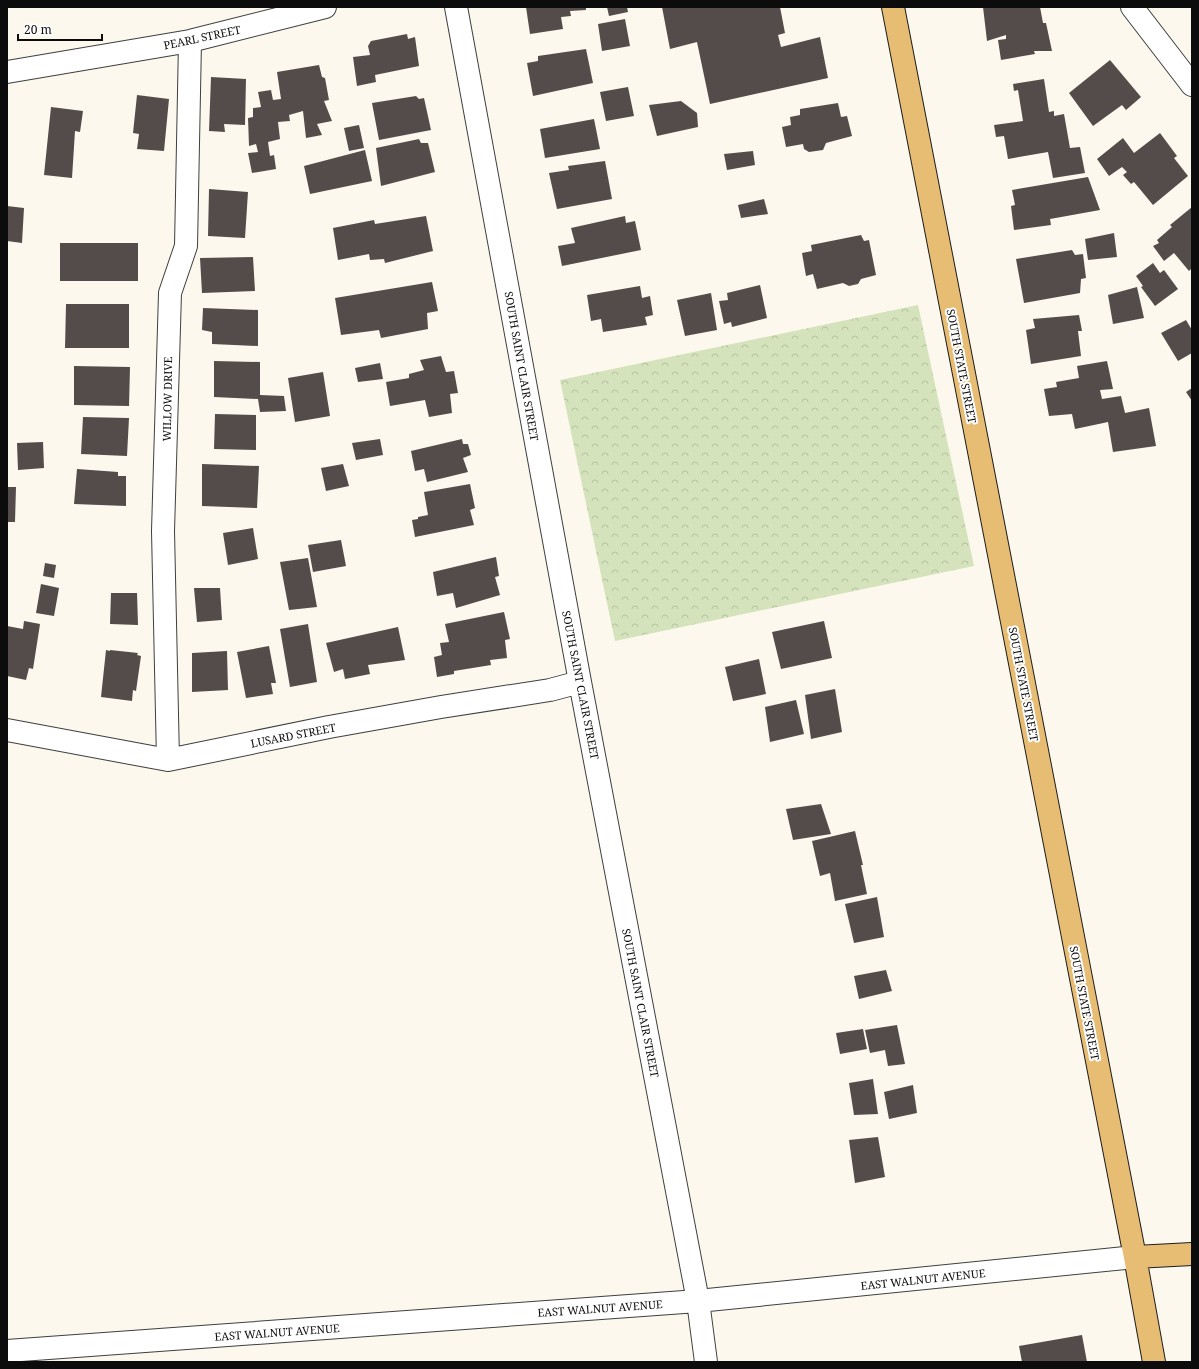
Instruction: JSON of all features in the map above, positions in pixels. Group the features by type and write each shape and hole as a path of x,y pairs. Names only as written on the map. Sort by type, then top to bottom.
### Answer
{"main road":[{"name":"SOUTH STATE STREET","path":"893,7 1154,1362"},
{"name":"EAST WALNUT AVENUE","path":"1135,1258 1192,1254"}],"street":[{"name":"PEARL STREET","path":"7,72 190,41 325,7"},
{"name":"SOUTH SAINT CLAIR STREET","path":"456,7 580,682 698,1301 706,1362"},
{"path":"1132,7 1192,85"},
{"name":"WILLOW DRIVE","path":"168,760 164,531 170,293 186,246 190,41"},
{"name":"LUSARD STREET","path":"7,730 168,760 329,727 441,707 550,690 580,682"},
{"name":"EAST WALNUT AVENUE","path":"7,1351 698,1301 1135,1258"}],"green space":[{"path":"918,305 974,566 615,641 560,380"}],"building":[{"path":"526,7 586,7 586,10 570,11 571,16 561,17 563,29 530,34"},
{"path":"607,7 627,7 628,12 609,16"},
{"path":"662,7 780,7 785,33 778,35 781,47 820,37 828,78 710,104 697,42 670,49"},
{"path":"983,7 1040,7 1043,23 1046,23 1052,51 1034,51 1035,54 1001,60 998,40 1006,39 1006,35 987,41"},
{"path":"625,19 630,46 602,51 598,24"},
{"path":"407,34 408,39 415,37 419,66 375,75 376,82 357,86 353,57 370,55 368,46 371,41"},
{"path":"586,49 593,83 533,96 527,63 538,61 538,56"},
{"path":"1110,60 1141,97 1126,110 1122,105 1093,126 1069,93"},
{"path":"319,65 322,77 325,78 329,100 324,101 332,121 317,124 322,135 306,138 303,111 289,115 290,121 278,122 280,139 268,142 270,156 274,155 276,169 252,173 248,153 258,152 256,144 249,146 248,118 253,117 253,108 261,107 258,92 271,90 273,100 281,99 277,72"},
{"path":"211,77 246,79 245,125 224,124 225,132 209,131"},
{"path":"1044,79 1049,112 1054,111 1054,116 1064,114 1070,148 1080,147 1085,173 1053,178 1048,152 1008,159 1004,136 996,137 994,125 1023,121 1018,90 1014,91 1013,84"},
{"path":"628,87 634,116 606,121 600,92"},
{"path":"137,95 169,99 164,151 137,149 139,134 133,133"},
{"path":"416,96 419,99 424,98 431,130 379,140 372,103"},
{"path":"681,101 697,113 698,127 657,136 649,105"},
{"path":"838,103 841,117 847,116 852,136 826,143 823,150 809,152 804,149 803,144 786,147 782,127 791,125 790,117 800,115 800,109"},
{"path":"51,107 83,111 80,132 75,131 72,178 44,175"},
{"path":"594,119 600,149 545,158 540,129"},
{"path":"359,125 364,148 349,151 344,128"},
{"path":"1160,133 1177,156 1174,158 1188,176 1153,205 1134,182 1131,184 1123,175 1127,172 1122,167 1109,176 1097,159 1123,138 1134,153"},
{"path":"419,139 421,143 428,143 435,172 381,186 376,148"},
{"path":"365,150 372,181 310,194 304,166"},
{"path":"753,151 755,165 727,170 724,154"},
{"path":"605,161 612,199 557,209 549,173 569,170 568,166"},
{"path":"1088,177 1100,210 1050,219 1051,225 1014,230 1011,206 1015,205 1012,190"},
{"path":"209,189 248,192 245,238 208,236"},
{"path":"764,199 768,214 741,218 738,205"},
{"path":"7,206 24,208 22,243 7,241"},
{"path":"1192,207 1192,268 1189,271 1174,253 1164,261 1153,246 1159,243 1157,240 1172,227 1170,225"},
{"path":"426,216 433,251 385,263 384,259 370,260 369,254 338,260 333,228 374,220 375,224"},
{"path":"625,216 626,223 635,221 641,250 562,266 558,246 575,243 571,228"},
{"path":"1114,233 1117,257 1088,260 1085,239"},
{"path":"861,235 864,241 869,240 876,275 861,279 858,284 849,286 843,283 817,289 813,274 806,276 802,253 812,251 811,245"},
{"path":"60,243 138,243 138,281 60,281"},
{"path":"1072,250 1075,255 1083,254 1086,278 1081,279 1080,293 1024,303 1016,259"},
{"path":"253,257 255,291 202,293 200,258"},
{"path":"1153,263 1160,273 1164,270 1178,289 1155,306 1141,287 1143,286 1136,276"},
{"path":"432,282 438,311 427,313 428,329 381,338 379,330 341,335 335,298"},
{"path":"760,285 767,318 732,327 731,322 724,324 719,301 728,300 727,293"},
{"path":"640,286 642,298 650,296 653,315 645,317 647,325 603,332 601,319 591,321 587,295"},
{"path":"1137,287 1144,318 1113,324 1108,295"},
{"path":"711,293 717,330 685,336 677,300"},
{"path":"66,304 129,304 129,348 65,348"},
{"path":"203,308 258,310 258,346 212,344 212,332 202,330"},
{"path":"1079,315 1082,331 1078,331 1081,356 1031,364 1026,330 1035,328 1033,319"},
{"path":"1186,320 1192,330 1192,353 1178,361 1161,333"},
{"path":"441,356 446,372 454,371 458,393 450,394 452,413 429,417 425,400 390,406 386,382 409,378 409,374 424,370 420,360"},
{"path":"214,361 260,362 260,395 284,396 286,411 260,412 258,399 214,397"},
{"path":"1107,361 1113,389 1100,390 1102,399 1121,396 1125,413 1149,408 1156,446 1113,452 1108,422 1075,429 1072,414 1049,416 1044,389 1057,387 1056,382 1079,378 1077,366"},
{"path":"380,363 383,379 358,382 355,368"},
{"path":"74,366 130,367 129,406 74,405"},
{"path":"323,372 330,416 295,422 288,378"},
{"path":"1192,388 1192,401 1186,392"},
{"path":"215,414 256,415 256,450 214,449"},
{"path":"83,417 129,418 127,456 81,454"},
{"path":"380,439 383,455 356,460 352,443"},
{"path":"462,439 463,444 468,444 471,455 463,458 468,472 427,482 424,469 415,471 411,451"},
{"path":"43,442 44,468 18,470 17,443"},
{"path":"202,464 259,466 257,508 202,506"},
{"path":"343,464 349,486 326,491 321,468"},
{"path":"77,469 118,472 118,476 126,476 126,506 74,504"},
{"path":"470,484 475,508 470,510 474,525 415,537 412,520 428,515 424,492"},
{"path":"7,487 16,487 15,522 7,522"},
{"path":"253,528 258,559 228,565 223,533"},
{"path":"341,540 346,566 313,572 308,545"},
{"path":"496,557 499,576 495,577 500,595 456,608 453,593 437,596 433,572"},
{"path":"308,558 317,607 289,610 280,562"},
{"path":"45,563 56,565 54,578 43,576"},
{"path":"41,584 59,588 54,616 36,613"},
{"path":"194,588 220,588 222,620 197,622"},
{"path":"111,593 137,593 138,625 110,624"},
{"path":"504,612 510,639 505,640 507,658 490,660 491,665 454,671 454,674 437,677 434,657 442,655 440,643 449,642 445,624"},
{"path":"24,621 40,624 33,669 29,668 26,680 7,676 7,626 23,629"},
{"path":"824,621 832,658 781,669 772,632"},
{"path":"308,624 317,682 290,687 280,629"},
{"path":"398,627 405,660 368,665 370,674 345,679 343,669 334,672 326,643"},
{"path":"269,646 276,683 271,683 273,694 246,698 237,652"},
{"path":"106,650 138,653 137,655 141,656 136,691 133,690 132,701 101,697"},
{"path":"227,651 228,690 192,692 192,653"},
{"path":"759,659 766,694 733,701 725,667"},
{"path":"835,689 842,732 811,739 805,695"},
{"path":"796,700 804,734 770,742 765,707"},
{"path":"821,804 831,834 793,840 786,809"},
{"path":"855,831 863,865 861,865 867,894 835,901 830,873 820,876 812,841"},
{"path":"877,897 884,937 854,943 845,904"},
{"path":"886,970 892,991 859,999 854,976"},
{"path":"897,1025 905,1064 888,1066 885,1050 870,1053 865,1030"},
{"path":"863,1029 867,1049 840,1054 836,1033"},
{"path":"873,1079 878,1114 854,1115 849,1083"},
{"path":"913,1085 917,1113 889,1119 884,1092"},
{"path":"878,1137 885,1177 855,1183 849,1140"},
{"path":"1082,1335 1087,1362 1022,1362 1019,1346"}]}
